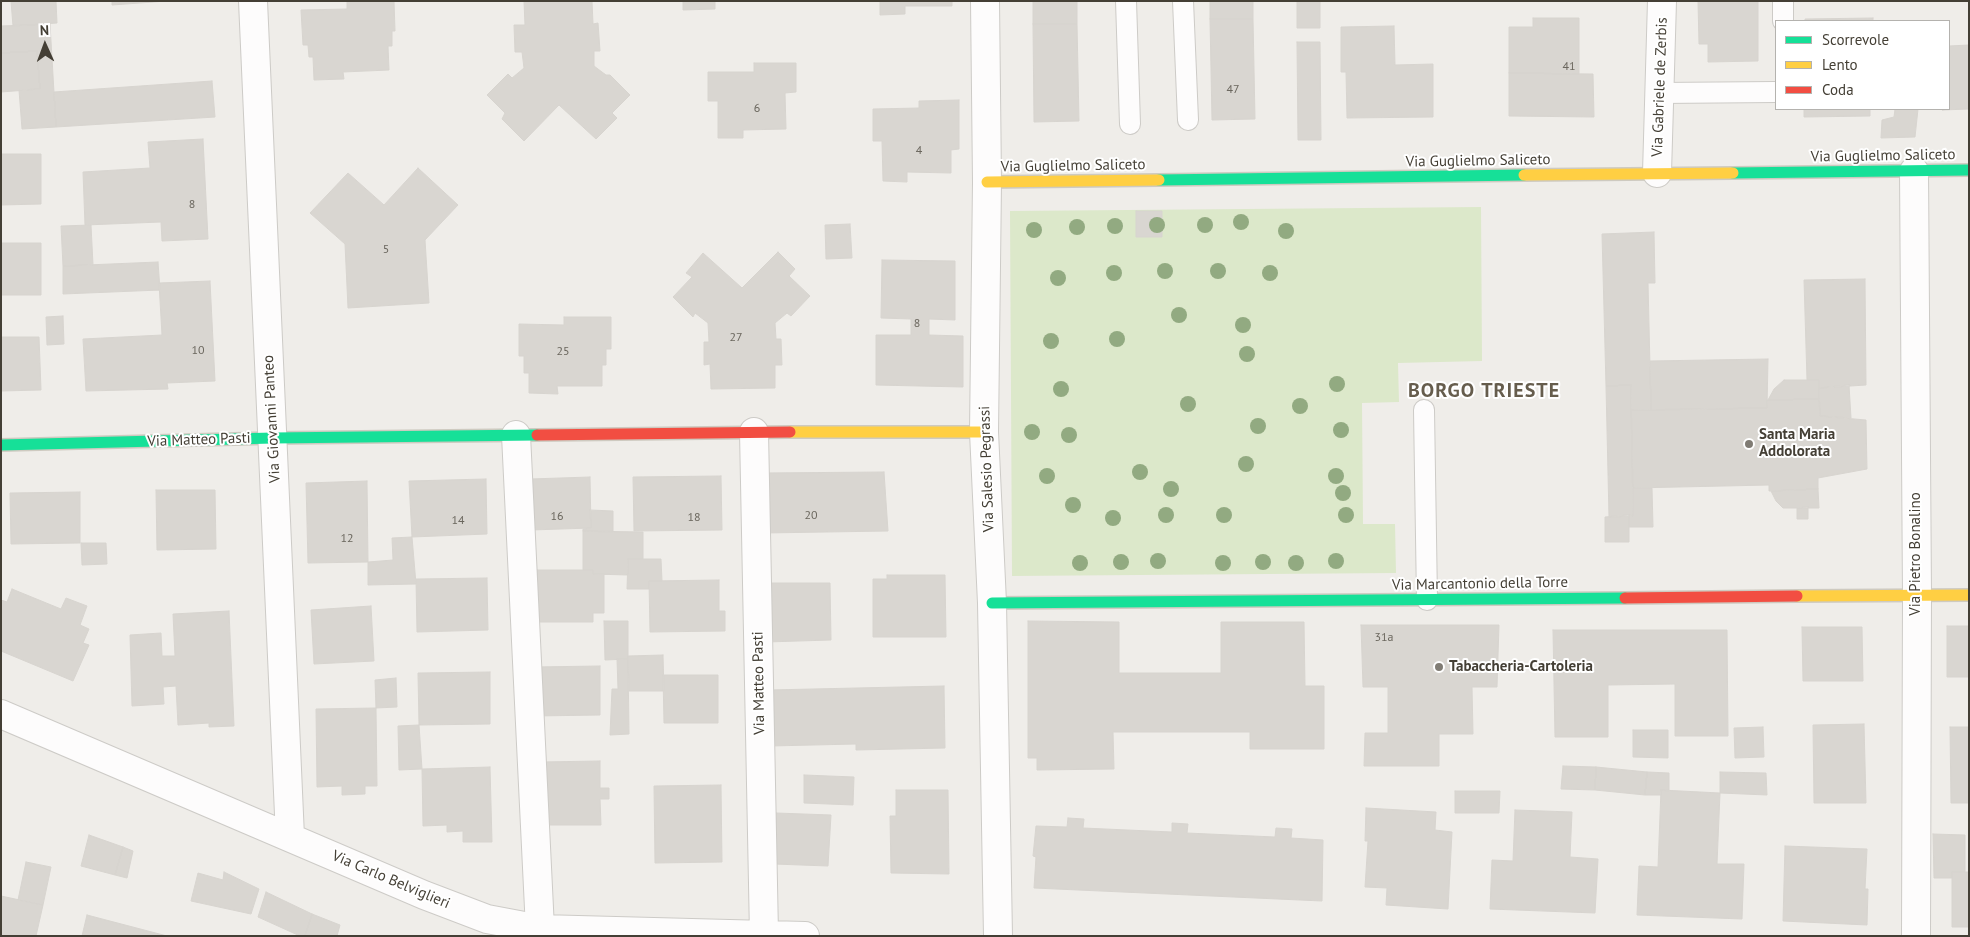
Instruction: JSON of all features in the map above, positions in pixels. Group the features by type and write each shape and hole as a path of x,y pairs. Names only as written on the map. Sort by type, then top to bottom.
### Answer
{"street":[{"name":"Via Giovanni Panteo","path":"253,1 290,837"},
{"name":"Via Salesio Pegrassi","path":"985,1 987,182 984,432 992,604 998,936"},
{"name":"Via Gabriele de Zerbis","path":"1657,173 1662,1"},
{"name":"Via Guglielmo Saliceto","path":"987,182 1969,170"},
{"name":"Via Pietro Bonalino","path":"1914,172 1916,936"},
{"name":"Via Matteo Pasti","path":"1,445 273,438 754,432 984,432"},
{"name":"Via Matteo Pasti","path":"754,432 764,934"},
{"path":"516,435 540,929"},
{"name":"Via Marcantonio della Torre","path":"992,604 1969,595"},
{"name":"Via Carlo Belviglieri","path":"1,714 486,920 540,929 805,936"}],"lane":[{"path":"1126,1 1130,124"},
{"path":"1183,1 1188,120"},
{"path":"1783,1 1783,20"},
{"path":"1660,93 1775,92"},
{"path":"1424,410 1427,600"}],"green space":[{"path":"1481,207 1482,361 1398,363 1399,402 1362,403 1363,524 1395,524 1396,573 1012,576 1010,211"}],"building":[{"path":"11,1 56,1 57,23 13,26"},
{"path":"112,1 167,1 112,5"},
{"path":"347,1 394,1 395,31 392,31 392,46 388,46 389,70 343,72 344,79 314,80 313,57 309,57 308,45 303,45 301,10 347,9"},
{"path":"524,1 592,1 593,24 598,23 600,51 594,51 594,66 606,75 610,75 630,95 612,113 617,118 596,139 559,105 524,141 502,119 505,113 487,95 508,74 512,78 524,68 522,52 515,52 514,25 525,25"},
{"path":"683,1 715,1 715,9 683,10"},
{"path":"880,1 952,1 952,6 905,6 905,14 880,15"},
{"path":"1033,1 1077,1 1077,24 1033,24"},
{"path":"1210,1 1253,1 1253,19 1210,19"},
{"path":"1297,1 1320,1 1320,28 1297,28"},
{"path":"1698,1 1758,1 1758,61 1708,62 1708,44 1699,44"},
{"path":"1533,18 1579,18 1579,74 1509,73 1509,27 1533,27"},
{"path":"1873,18 1873,20 1805,20"},
{"path":"1210,19 1253,19 1255,119 1212,120"},
{"path":"50,24 56,127 22,129 19,90 40,89 37,51 1,53 1,26"},
{"path":"1033,24 1077,24 1079,121 1034,122"},
{"path":"1394,26 1395,65 1433,64 1433,117 1347,118 1346,72 1341,72 1341,27"},
{"path":"1297,42 1320,42 1321,140 1298,140"},
{"path":"1969,45 1969,109 1950,110 1950,46"},
{"path":"37,51 40,89 1,92 1,53"},
{"path":"754,63 796,63 796,92 785,93 786,129 743,130 743,138 718,138 718,101 708,101 708,72 754,72"},
{"path":"1509,73 1593,74 1594,117 1509,116"},
{"path":"212,81 215,117 56,127 54,92"},
{"path":"959,100 959,149 951,150 951,173 907,172 907,182 883,181 882,141 873,141 873,109 919,108 919,101"},
{"path":"1804,110 1870,110 1870,116 1804,117"},
{"path":"1895,110 1918,110 1915,137 1881,138 1882,120 1894,117"},
{"path":"203,139 208,239 162,241 161,222 85,225 83,172 150,168 148,142"},
{"path":"1,154 41,154 41,204 1,205"},
{"path":"418,168 458,205 425,240 429,303 348,308 345,244 310,213 348,173 384,205"},
{"path":"1136,211 1162,211 1162,237 1136,237"},
{"path":"850,224 852,258 826,259 825,225"},
{"path":"91,225 93,265 63,266 61,226"},
{"path":"1654,232 1655,283 1648,283 1651,410 1631,410 1631,385 1606,386 1602,234"},
{"path":"1,243 41,243 41,295 1,295"},
{"path":"778,252 795,269 789,276 810,296 791,316 787,313 775,323 776,339 781,339 782,365 775,365 775,388 711,389 710,364 704,365 704,342 709,342 708,323 695,313 693,317 673,297 692,277 686,273 703,253 742,288"},
{"path":"882,260 955,261 955,320 929,319 929,335 963,336 963,387 876,385 876,335 911,335 911,319 881,318"},
{"path":"158,262 160,290 63,294 63,266"},
{"path":"1865,279 1866,385 1819,388 1819,380 1807,380 1804,280"},
{"path":"210,281 215,381 167,383 168,389 86,391 83,339 162,335 159,283"},
{"path":"63,316 64,344 47,345 46,317"},
{"path":"564,317 611,317 611,349 606,349 606,365 602,365 602,386 557,386 558,394 529,393 529,373 524,373 524,356 519,356 519,324 564,325"},
{"path":"1,337 39,337 41,390 1,391"},
{"path":"1768,359 1767,408 1651,410 1650,361"},
{"path":"1784,380 1819,380 1819,399 1768,400 1774,389"},
{"path":"1631,385 1633,516 1609,517 1606,386"},
{"path":"1849,385 1851,418 1820,416 1819,388"},
{"name":"Santa Maria Addolorata","path":"1819,399 1820,416 1866,420 1867,469 1818,478 1818,489 1769,491 1769,485 1633,488 1631,410 1767,408 1767,400"},
{"path":"884,472 888,531 764,533 763,473"},
{"path":"721,476 722,530 634,531 633,477"},
{"path":"590,477 591,528 531,530 530,479"},
{"path":"486,479 487,534 412,537 409,481"},
{"path":"367,481 368,562 308,563 306,483"},
{"path":"1633,488 1652,488 1653,527 1629,527 1629,515 1633,516"},
{"path":"1818,489 1819,508 1783,508 1776,501 1771,491"},
{"path":"156,490 215,490 216,549 157,550"},
{"path":"80,492 80,543 11,544 10,493"},
{"path":"1808,507 1808,519 1797,519 1797,508"},
{"path":"590,510 613,511 613,532 583,531 583,529 591,528"},
{"path":"1629,515 1629,542 1605,542 1605,517"},
{"path":"583,531 643,532 643,559 628,559 628,575 593,574 593,570 583,570"},
{"path":"412,537 416,584 368,585 368,562 393,560 392,538"},
{"path":"81,543 106,543 107,564 82,565"},
{"path":"628,559 661,559 662,581 649,581 649,589 627,589"},
{"path":"537,570 593,570 593,574 604,574 604,613 593,613 593,622 536,622"},
{"path":"887,575 945,575 946,637 873,637 873,579 887,579"},
{"path":"487,578 488,630 417,632 416,579"},
{"path":"719,580 719,611 725,611 725,631 650,632 649,581"},
{"path":"765,583 830,583 831,640 766,642"},
{"path":"12,589 61,609 66,598 87,606 80,625 89,629 83,643 89,645 73,681 1,651 1,600 7,602"},
{"path":"371,606 374,661 314,664 311,610"},
{"path":"229,611 234,726 209,727 209,723 178,725 176,686 163,687 164,704 132,706 130,635 161,633 162,656 175,656 173,614"},
{"path":"604,621 628,621 628,659 605,660"},
{"path":"1028,621 1119,622 1119,673 1221,673 1221,622 1304,622 1305,686 1324,686 1324,749 1250,749 1250,732 1113,732 1114,769 1037,770 1037,758 1028,758"},
{"path":"1361,625 1499,625 1497,687 1472,687 1473,734 1439,734 1439,766 1364,766 1365,733 1388,733 1388,687 1363,687"},
{"path":"1947,626 1969,626 1969,677 1947,677"},
{"path":"1802,627 1862,627 1863,681 1803,681"},
{"path":"1553,630 1727,630 1728,736 1675,736 1675,684 1608,685 1608,737 1555,737"},
{"path":"663,655 664,691 629,691 628,656"},
{"path":"617,659 628,659 629,734 610,735 612,689 618,689"},
{"path":"600,666 600,715 534,716 534,667"},
{"path":"490,672 490,724 419,725 418,673"},
{"path":"663,675 718,675 718,723 664,723"},
{"path":"396,678 397,707 376,708 375,680"},
{"path":"944,686 945,748 856,750 856,744 770,746 769,690"},
{"path":"376,708 377,786 365,786 365,794 342,795 342,786 317,787 316,709"},
{"path":"1864,724 1866,803 1814,803 1813,725"},
{"path":"419,725 422,769 399,770 398,726"},
{"path":"1763,727 1764,757 1735,758 1734,728"},
{"path":"1950,727 1969,727 1969,803 1951,803"},
{"path":"1633,730 1668,730 1668,758 1633,757"},
{"path":"600,761 600,788 609,788 609,799 600,799 601,825 542,825 541,762"},
{"path":"1563,766 1596,767 1595,790 1561,789"},
{"path":"490,767 492,842 463,842 463,831 447,832 447,825 423,826 422,769"},
{"path":"1596,767 1647,772 1645,795 1595,790"},
{"path":"1647,772 1669,773 1669,791 1661,790 1661,795 1645,795"},
{"path":"1720,772 1766,773 1767,795 1720,793"},
{"path":"804,775 854,777 853,805 804,803"},
{"path":"721,785 722,862 655,863 654,786"},
{"path":"896,790 948,790 949,874 891,873 890,816 896,816"},
{"path":"1661,790 1720,793 1717,864 1744,864 1742,919 1637,915 1639,866 1658,867"},
{"path":"1455,791 1500,791 1499,813 1455,813"},
{"path":"1366,808 1436,812 1435,830 1452,832 1448,909 1386,905 1387,888 1365,887 1368,841 1365,841"},
{"path":"1515,810 1572,812 1570,857 1598,859 1595,913 1490,909 1492,860 1513,861"},
{"path":"776,813 831,815 828,866 774,864"},
{"path":"1068,818 1084,819 1083,828 1172,832 1172,823 1188,824 1187,833 1275,837 1276,828 1292,829 1291,838 1323,840 1322,901 1034,888 1036,857 1033,856 1036,826 1067,827"},
{"path":"1933,834 1965,835 1965,872 1952,872 1952,878 1934,878"},
{"path":"89,835 123,847 115,875 81,866"},
{"path":"1785,846 1867,849 1865,889 1868,889 1867,925 1783,921"},
{"path":"123,847 133,851 127,878 115,875"},
{"path":"26,862 51,867 43,905 18,900"},
{"path":"224,872 259,889 251,914 191,901 198,873 223,880"},
{"path":"1952,872 1969,872 1969,927 1952,927"},
{"path":"266,892 312,914 305,936 300,936 258,917"},
{"path":"1,896 43,905 36,936 1,936"},
{"path":"312,914 340,925 337,936 305,936"},
{"path":"87,915 167,936 82,936"}],"traffic: fast":[{"path":"1733,173 1969,170"},
{"path":"1159,180 1524,175"},
{"path":"1,445 273,438 537,435"},
{"path":"992,603 1625,598"}],"traffic: slow":[{"path":"1524,175 1733,173"},
{"path":"987,182 1159,180"},
{"path":"790,432 984,432"},
{"path":"1797,596 1969,595"}],"traffic: jam":[{"path":"537,435 790,432"},
{"path":"1625,598 1797,596"}],"place":[{"name":"Santa Maria Addolorata","path":"1749,444"},
{"name":"Tabaccheria-Cartoleria","path":"1439,667"}],"district":[{"name":"BORGO TRIESTE","path":"1484,391"}]}
